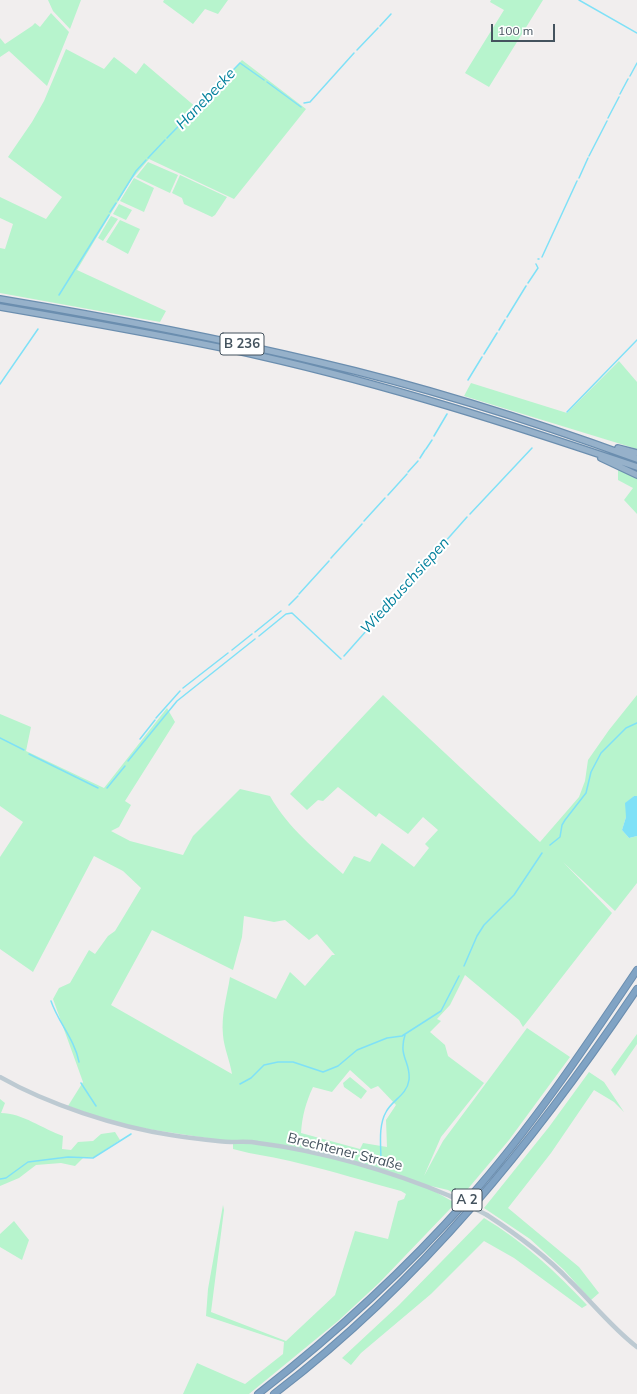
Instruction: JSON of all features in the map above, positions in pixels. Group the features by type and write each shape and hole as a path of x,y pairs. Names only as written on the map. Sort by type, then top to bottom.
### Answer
{"highway":[{"name":"B 236","path":"0,299 142,324 319,362 468,403 583,439 637,459"},
{"name":"B 236","path":"0,307 145,333 260,356 447,405 637,467"},
{"path":"583,439 637,453"},
{"path":"583,449 637,475"},
{"name":"A 2","path":"258,1394 319,1346 382,1289 469,1198 546,1101 637,970"},
{"name":"A 2","path":"274,1394 366,1317 398,1287 462,1220 544,1120 602,1041 637,989"}],"street":[{"name":"Brechtener Straße","path":"0,1078 19,1088 122,1125 172,1135 223,1141 259,1143 330,1157 420,1183 487,1215 514,1233 545,1257 615,1328 637,1346"}],"green space":[{"path":"48,0 81,0 70,29 53,11"},
{"path":"164,0 228,0 218,14 205,9 193,24 163,2"},
{"path":"491,0 543,0 489,87 465,73 504,10 490,2"},
{"path":"51,13 69,32 47,86 9,51 0,57 0,38 5,44 35,23 40,27"},
{"path":"66,49 104,69 114,57 136,74 144,63 197,108 242,60 306,109 234,199 149,159 131,180 77,270 166,311 160,322 0,293 0,248 5,249 13,224 0,218 0,197 46,219 62,197 8,157 32,122 44,101"},
{"path":"148,162 178,175 170,193 136,177"},
{"path":"180,175 227,197 215,215 212,217 184,204 182,198 172,193"},
{"path":"134,178 154,188 144,212 120,201"},
{"path":"119,204 132,210 126,220 113,214"},
{"path":"111,216 118,219 103,241 98,238"},
{"path":"120,220 140,229 128,254 106,242"},
{"path":"619,361 637,382 637,449 464,396 471,383 567,413"},
{"path":"618,469 637,477 637,514 624,500 633,488 618,480"},
{"path":"383,695 540,842 579,797 585,781 588,760 609,730 637,695 637,796 634,796 626,803 626,817 622,830 629,838 637,836 637,883 615,911 563,862 612,913 523,1027 519,1020 465,975 450,1005 437,1019 441,1021 430,1032 445,1045 448,1056 484,1083 441,1137 424,1176 443,1141 527,1028 570,1057 509,1140 461,1197 448,1190 422,1184 455,1203 380,1282 338,1321 249,1394 183,1394 197,1363 245,1384 283,1354 284,1342 206,1316 208,1289 223,1205 224,1210 211,1312 286,1341 335,1295 355,1231 388,1239 398,1201 404,1199 406,1194 401,1191 324,1169 233,1149 233,1142 121,1125 68,1106 83,1082 53,999 59,988 70,983 89,950 95,954 108,936 115,931 141,888 123,871 94,856 33,972 0,949 0,857 23,822 0,806 0,714 31,727 26,751 104,788 167,708 175,722 125,801 131,805 119,827 111,831 130,841 183,855 193,836 240,789 270,796 277,808 294,828 343,874 354,856 370,862 382,843 414,867 429,848 425,844 438,830 423,817 408,834 379,813 376,817 338,787 323,801 318,800 307,810 290,794","holes":["244,916 274,922 285,920 309,940 317,934 335,955 332,955 305,986 290,972 276,999 230,977 224,1013 223,1035 232,1074 111,1005 152,930 233,970 242,937","350,1070 371,1089 378,1086 396,1105 386,1120 387,1147 363,1143 360,1149 301,1133 305,1109 313,1087 332,1092"]},
{"path":"637,1034 637,1044 615,1076 611,1070"},
{"path":"589,1072 604,1082 624,1112 614,1102 594,1090 551,1153 508,1208 579,1267 599,1293 591,1300 564,1270 530,1239 484,1208 549,1127"},
{"path":"350,1077 367,1091 361,1099 344,1087 343,1083"},
{"path":"0,1099 5,1103 1,1113 25,1118 63,1136 62,1149 71,1150 78,1142 93,1141 101,1134 115,1132 120,1140 94,1157 83,1158 75,1166 61,1163 36,1165 19,1178 0,1186"},
{"path":"484,1218 526,1247 587,1305 582,1308 514,1258 484,1241 431,1294 361,1353 351,1365 342,1358 399,1305"},
{"path":"14,1221 29,1240 22,1260 0,1247 0,1234"}],"water":[{"path":"634,796 637,796 637,836 629,838 622,830 626,817 625,803"}],"waterway":[{"name":"Hanebecke","path":"579,0 637,33"},
{"name":"Hanebecke","path":"380,26 391,14"},
{"name":"Hanebecke","path":"357,50 378,28"},
{"name":"Hanebecke","path":"304,103 310,102 354,53"},
{"name":"Hanebecke","path":"167,138 240,63 264,80"},
{"path":"630,76 637,63"},
{"path":"620,94 628,79"},
{"name":"Hanebecke","path":"267,82 301,107"},
{"path":"608,118 619,97"},
{"path":"589,156 607,121"},
{"name":"Hanebecke","path":"148,158 165,140"},
{"path":"579,178 588,158"},
{"name":"Hanebecke","path":"118,200 136,171 146,160"},
{"path":"542,257 577,181"},
{"name":"Hanebecke","path":"110,212 116,203"},
{"name":"Hanebecke","path":"59,295 109,215"},
{"path":"528,283 538,268 536,264"},
{"path":"507,317 526,286"},
{"path":"499,330 505,320"},
{"name":"Hanebecke","path":"0,384 38,329"},
{"path":"484,354 497,333"},
{"name":"Wiedbuschsiepen","path":"567,412 637,340"},
{"path":"468,380 482,357"},
{"path":"434,436 447,414"},
{"path":"426,449 432,440"},
{"name":"Wiedbuschsiepen","path":"470,514 532,448"},
{"path":"420,458 425,450"},
{"path":"408,472 418,461"},
{"path":"388,495 407,474"},
{"path":"364,521 385,498"},
{"name":"Wiedbuschsiepen","path":"344,656 467,517"},
{"path":"331,558 362,524"},
{"path":"299,594 329,561"},
{"path":"289,605 298,596"},
{"path":"255,632 281,611"},
{"name":"Wiedbuschsiepen","path":"259,636 286,614 292,613 341,659"},
{"path":"232,650 252,634"},
{"name":"Wiedbuschsiepen","path":"128,761 177,701 255,639"},
{"path":"183,688 228,653"},
{"path":"156,718 180,691"},
{"path":"140,739 155,720"},
{"path":"550,845 560,837 562,825 586,793 591,772 601,753 626,728 637,723"},
{"name":"Wiedbuschsiepen","path":"0,738 24,750"},
{"name":"Wiedbuschsiepen","path":"29,754 98,788"},
{"name":"Wiedbuschsiepen","path":"107,788 125,766"},
{"path":"464,966 477,936 484,925 514,895 542,853"},
{"path":"240,1084 251,1078 264,1065 278,1062 293,1062 323,1072 338,1066 357,1050 387,1038 402,1036 441,1011 459,976"},
{"path":"51,1001 74,1046 79,1062"},
{"path":"381,1161 380,1136 383,1118 389,1108 405,1090 409,1080 408,1068 403,1049 405,1035"},
{"path":"81,1083 96,1106"},
{"path":"0,1179 6,1178 28,1162 68,1157 93,1158 131,1134"}]}
